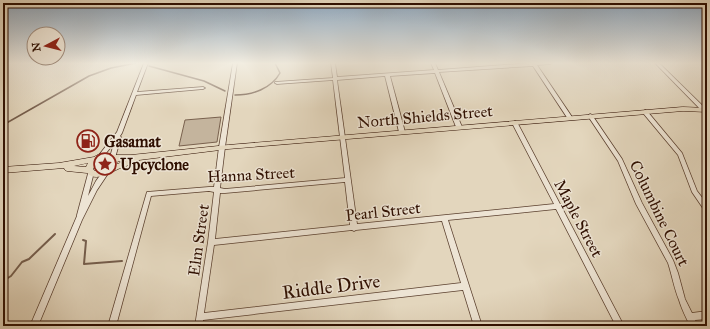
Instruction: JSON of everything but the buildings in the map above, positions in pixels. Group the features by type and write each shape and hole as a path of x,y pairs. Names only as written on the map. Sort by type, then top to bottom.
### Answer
{"main road":[{"name":"North Shields Street","path":"99,158 147,156 222,147 590,116 645,112 706,111"},
{"name":"North Shields Street","path":"108,171 147,156"},
{"path":"3,170 59,166 99,158"},
{"path":"90,171 90,165 99,158"},
{"path":"59,166 90,171 96,174 108,171 115,164 114,158"}],"street":[{"path":"114,158 119,133 140,78"},
{"name":"Elm Street","path":"199,326 212,242 222,147 233,78"},
{"path":"277,83 343,78"},
{"path":"388,78 402,132"},
{"path":"440,78 459,127"},
{"path":"544,78 570,118"},
{"path":"673,78 706,111"},
{"path":"335,79 354,228"},
{"path":"134,94 203,88"},
{"path":"645,112 680,154 694,192 707,209"},
{"name":"Columbine Court","path":"590,116 620,160 639,204 668,257 675,273 682,300 694,326"},
{"name":"Maple Street","path":"515,123 620,326"},
{"path":"99,158 119,133"},
{"path":"79,219 90,171"},
{"path":"34,326 79,219 99,180 108,171"},
{"name":"Hanna Street","path":"112,326 149,194 209,188 225,191 348,180"},
{"name":"Pearl Street","path":"212,242 557,206"},
{"path":"444,218 478,326"},
{"name":"Riddle Drive","path":"200,317 466,286"},
{"path":"689,317 707,315"}],"shaded area":[{"path":"221,117 217,142 179,146 185,120"}],"waterway":[{"path":"3,125 85,78"},
{"path":"194,78 204,81 225,91"},
{"path":"235,95 248,94 260,90 272,83 276,78"},
{"path":"3,281 11,276 22,262 29,259 55,234"},
{"path":"83,240 86,241 84,264 122,261"}],"place":[{"name":"Gasamat","path":"88,141"},
{"name":"Upcyclone","path":"105,164"}]}
